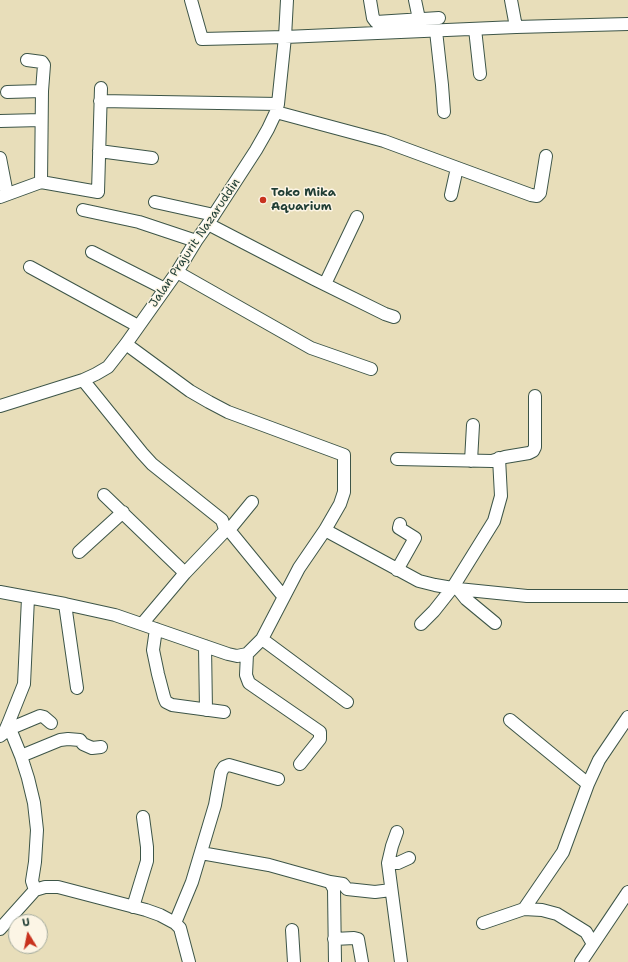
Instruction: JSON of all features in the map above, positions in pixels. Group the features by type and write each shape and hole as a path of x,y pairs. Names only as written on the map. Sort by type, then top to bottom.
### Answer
{"street":[{"path":"191,0 202,39 628,24"},
{"name":"Jalan Prajurit Nazaruddin","path":"0,406 83,380 108,367 177,272 196,240 211,220 256,150 276,108 285,37 287,0"},
{"path":"370,0 373,18 376,22 439,18"},
{"path":"415,0 419,20"},
{"path":"511,0 516,27"},
{"path":"475,29 480,74"},
{"path":"436,31 444,112"},
{"path":"27,60 44,64 41,120 42,182"},
{"path":"0,158 3,195 42,182 98,192 101,88"},
{"path":"7,92 42,91"},
{"path":"100,101 276,108 384,141 536,196 540,193 546,156"},
{"path":"0,121 41,120"},
{"path":"99,151 152,158"},
{"path":"451,195 457,168"},
{"path":"155,202 211,220 324,284 394,317"},
{"path":"82,210 139,222 196,240"},
{"path":"324,284 357,217"},
{"path":"92,252 164,289"},
{"path":"30,267 138,326"},
{"path":"177,272 311,348 371,369"},
{"path":"0,592 65,604 115,616 228,654 237,656 247,654 262,639 283,596 299,568 325,530 340,504 344,492 344,455 228,412 190,391 126,344"},
{"path":"83,380 142,454 152,464 222,520 227,529 283,596"},
{"path":"396,459 492,461 499,458 529,453 533,451 535,447 535,396"},
{"path":"471,461 473,425"},
{"path":"421,624 455,588 494,521 500,496 499,458"},
{"path":"104,494 185,573"},
{"path":"142,624 185,573 252,502"},
{"path":"79,552 122,512"},
{"path":"397,570 415,538 399,528 400,524"},
{"path":"325,530 419,582 455,588 527,596 628,596"},
{"path":"455,588 495,624"},
{"path":"6,730 24,684 28,598"},
{"path":"65,604 77,688"},
{"path":"156,629 153,650 166,702 172,705 224,712"},
{"path":"262,639 347,702"},
{"path":"205,646 206,710"},
{"path":"247,654 246,675 249,683 320,732 320,739 300,764"},
{"path":"6,730 40,716 44,717 51,723"},
{"path":"510,720 588,784"},
{"path":"524,909 563,852 588,784 600,760 626,725"},
{"path":"6,730 21,756 28,778 35,810 37,830 32,881 35,890"},
{"path":"21,756 60,740 75,739 80,740 83,744 92,748 101,747"},
{"path":"175,923 192,882 215,805 221,772 224,767 229,765 278,780"},
{"path":"133,907 146,861 147,847 143,817"},
{"path":"397,832 388,863 401,962"},
{"path":"201,853 269,865 330,882 343,884 348,889 375,892 391,890"},
{"path":"388,863 398,863 410,858"},
{"path":"330,882 334,889 335,962"},
{"path":"0,929 35,890 58,887 160,915 175,923 180,928 189,962"},
{"path":"581,962 628,892"},
{"path":"483,923 524,909 538,909 557,914 586,932 593,944"},
{"path":"292,930 294,962"},
{"path":"334,939 358,939 362,962"}],"place":[{"name":"Toko Mika Aquarium","path":"263,200"}]}
